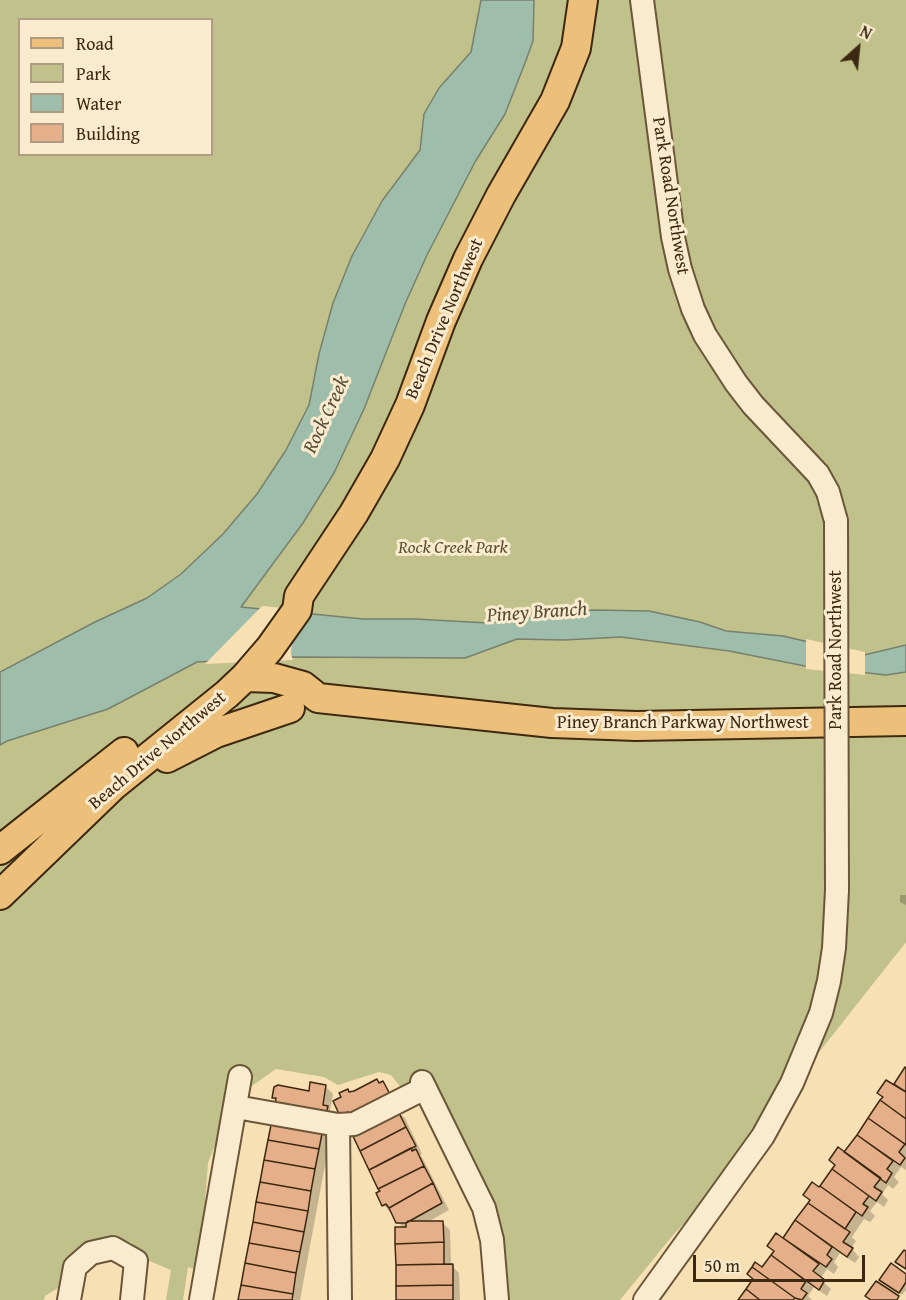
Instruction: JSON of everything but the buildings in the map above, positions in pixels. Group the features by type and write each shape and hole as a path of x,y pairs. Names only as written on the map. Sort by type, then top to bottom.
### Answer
{"main road":[{"name":"Beach Drive Northwest","path":"5,845 208,688 241,667 297,610 299,596 354,513 393,442 410,405 448,302 468,259 561,88 576,48 583,0"},
{"name":"Beach Drive Northwest","path":"0,895 89,807 139,763 227,694 241,667"},
{"name":"Piney Branch Parkway Northwest","path":"241,667 303,686 318,698 552,723 603,726 906,721"},
{"path":"241,667 270,702 290,708"},
{"name":"Piney Branch Parkway Northwest","path":"89,807 196,741 290,708 304,706 318,698"}],"street":[{"name":"Park Road Northwest","path":"642,0 673,237 680,269 693,309 720,360 736,383 753,405 818,474 828,492 836,521 837,890 834,948 829,981 821,1013 792,1083 763,1136 645,1300"},
{"path":"201,1300 240,1077"},
{"path":"236,1107 338,1125 354,1124 424,1085 484,1208 492,1240 497,1300"},
{"path":"338,1125 340,1300"},
{"path":"69,1300 75,1267 91,1253 112,1248 136,1261 132,1300"}],"green space":[{"name":"Rock Creek Park","path":"0,0 906,0 906,942 742,1150 706,1200 674,1234 620,1300 501,1300 475,1195 420,1097 402,1089 391,1075 379,1072 338,1085 324,1077 276,1069 232,1100 208,1163 201,1251 197,1270 188,1267 183,1300 166,1300 171,1270 147,1260 130,1242 107,1238 71,1280 45,1296 44,1300 0,1300"}],"water":[{"name":"Rock Creek","path":"481,0 534,0 533,41 505,114 475,162 427,255 405,304 364,409 334,473 303,523 241,607 363,619 488,623 593,610 649,611 700,622 726,631 783,636 864,655 906,645 906,672 886,675 805,666 729,651 621,637 564,640 517,639 465,658 291,657 197,662 108,709 0,745 0,672 95,622 147,598 181,574 223,534 257,494 286,450 309,405 319,354 333,303 352,256 382,201 420,150 424,114 439,88 471,52"}],"pier":[{"path":"262,606 313,611 292,643 293,660 205,664"},
{"path":"806,639 865,652 865,675 806,669"}],"water label":[{"name":"Piney Branch","path":"537,613"}]}
